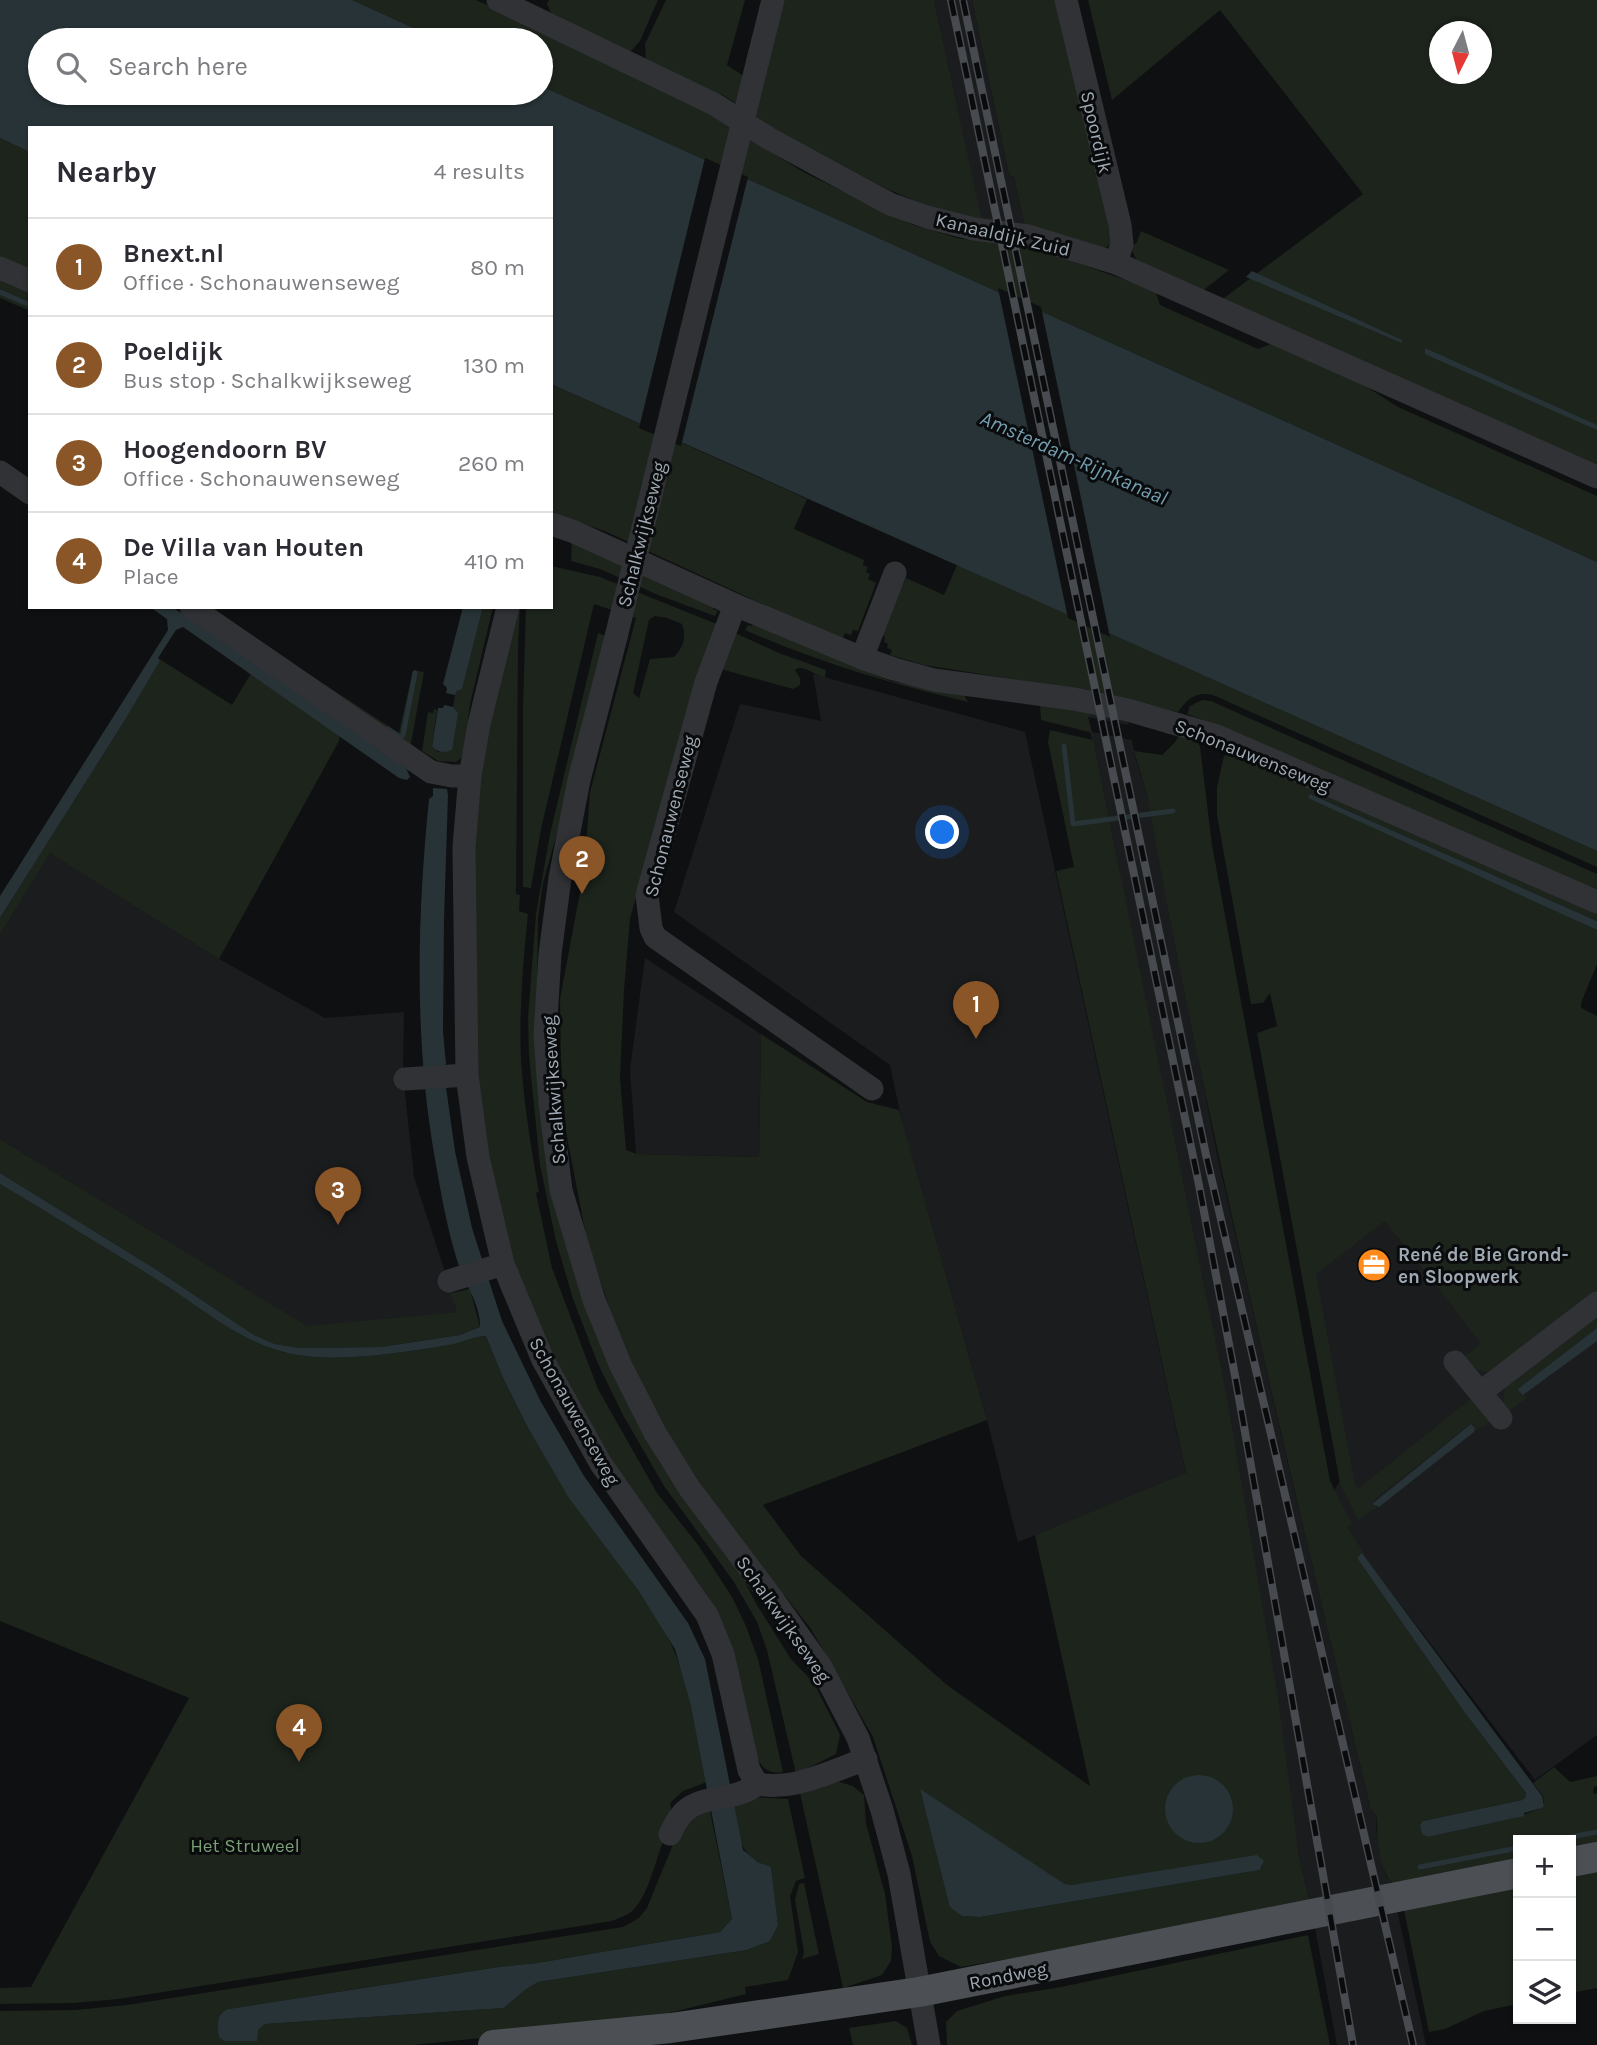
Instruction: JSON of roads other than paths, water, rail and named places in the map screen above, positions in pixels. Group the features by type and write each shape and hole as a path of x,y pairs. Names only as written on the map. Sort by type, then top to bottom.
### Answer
{"main road":[{"path":"1576,1862 1597,1857"},
{"name":"Rondweg","path":"493,2045 671,2028 919,1992 1513,1874"}],"street":[{"name":"Kanaaldijk Zuid","path":"498,0 714,104 770,139 890,204 974,229 1028,236 1116,263 1597,477"},
{"name":"Schalkwijkseweg","path":"773,0 579,780 560,878 550,954 545,1035 550,1103 561,1190 594,1300 620,1364 654,1433 690,1489 821,1667 858,1738 898,1874 929,2045"},
{"name":"Spoordijk","path":"1066,0 1120,225 1122,244 1116,263"},
{"path":"0,268 28,280"},
{"path":"0,472 28,492"},
{"name":"Schonauwenseweg","path":"553,525 862,658 934,680 1074,699 1179,723 1230,741 1597,902"},
{"path":"862,658 895,573"},
{"name":"Schonauwenseweg","path":"735,605 706,682 647,895 650,928 655,937 872,1089"},
{"path":"194,609 431,772 470,776"},
{"name":"Schonauwenseweg","path":"507,609 489,674 470,776 464,847 458,1075 478,1157 495,1266 601,1464 707,1615 723,1654 749,1770 757,1784"},
{"path":"413,1078 458,1075"},
{"path":"455,1279 495,1266"},
{"path":"1481,1392 1597,1303"},
{"path":"1455,1362 1501,1418"},
{"path":"670,1834 686,1810 704,1802 736,1796 757,1784 772,1787 792,1786 866,1759"}],"water":[{"name":"Amsterdam-Rijnkanaal","path":"0,0 352,0 414,28 28,28 28,105 553,105 553,91 1597,562 1597,851 553,385 553,126 28,126 28,151 0,138"},
{"path":"1252,271 1402,340 1402,343 1246,277"},
{"path":"1425,348 1597,425 1597,430 1425,354"},
{"path":"153,609 175,609 311,699 406,768 410,777 407,780 399,778 183,627 176,630 158,658 160,661 125,720 0,918 0,896 168,630 167,619"},
{"path":"462,609 482,609 462,689 455,695 446,693 447,688 443,684"},
{"path":"444,705 453,707 458,713 452,750 444,752 432,747 438,708 443,708"},
{"path":"433,788 447,789 448,795 443,1031 446,1064 443,1066 455,1151 472,1228 502,1321 541,1402 584,1476 688,1623 705,1659 743,1850 758,1862 771,1867 778,1925 770,1941 747,1950 538,1982 504,2008 265,2024 258,2030 257,2041 224,2041 219,2037 218,2021 221,2014 228,2009 537,1963 720,1932 732,1919 691,1706 675,1649 638,1590 569,1498 527,1426 486,1336 433,1348 347,1357 313,1357 269,1348 231,1329 159,1281 0,1184 0,1173 157,1270 254,1335 275,1344 299,1348 381,1347 460,1335 480,1327 478,1311 458,1263 447,1224 428,1115 424,1070 420,934 429,799 433,796"},
{"path":"1310,794 1597,921 1597,930 1308,798"},
{"path":"1597,1328 1597,1341 1523,1395 1518,1390 1519,1388"},
{"path":"1471,1424 1475,1428 1474,1432 1379,1507 1372,1504"},
{"path":"1362,1553 1542,1796 1542,1808 1524,1813 1524,1816 1428,1837 1422,1834 1420,1825 1423,1821 1522,1800 1526,1793 1465,1713 1357,1558"},
{"path":"1199,1775 1212,1778 1223,1785 1230,1796 1233,1809 1230,1822 1223,1833 1212,1840 1199,1843 1186,1840 1175,1833 1168,1822 1165,1809 1168,1796 1175,1785 1186,1778"},
{"path":"920,1789 1065,1884 1257,1855 1264,1861 1260,1870 980,1917 962,1916 950,1907"}],"waterway":[{"path":"0,292 28,304"},
{"path":"388,729 400,737 403,735 415,673"},
{"path":"1064,746 1073,824 1173,811"},
{"path":"1576,1836 1597,1832"},
{"path":"1420,1867 1513,1849"}],"railway":[{"path":"951,0 1198,1180 1353,2045"},
{"path":"963,0 1206,1155 1413,2045"}],"place":[{"name":"Poeldijk","path":"582,894"},
{"name":"Bnext.nl","path":"976,1039"},
{"name":"Hoogendoorn BV","path":"338,1225"},
{"name":"René de Bie Grond- en Sloopwerk","path":"1374,1265"},
{"name":"De Villa van Houten","path":"299,1762"}],"park label":[{"name":"Het Struweel","path":"245,1845"}]}
